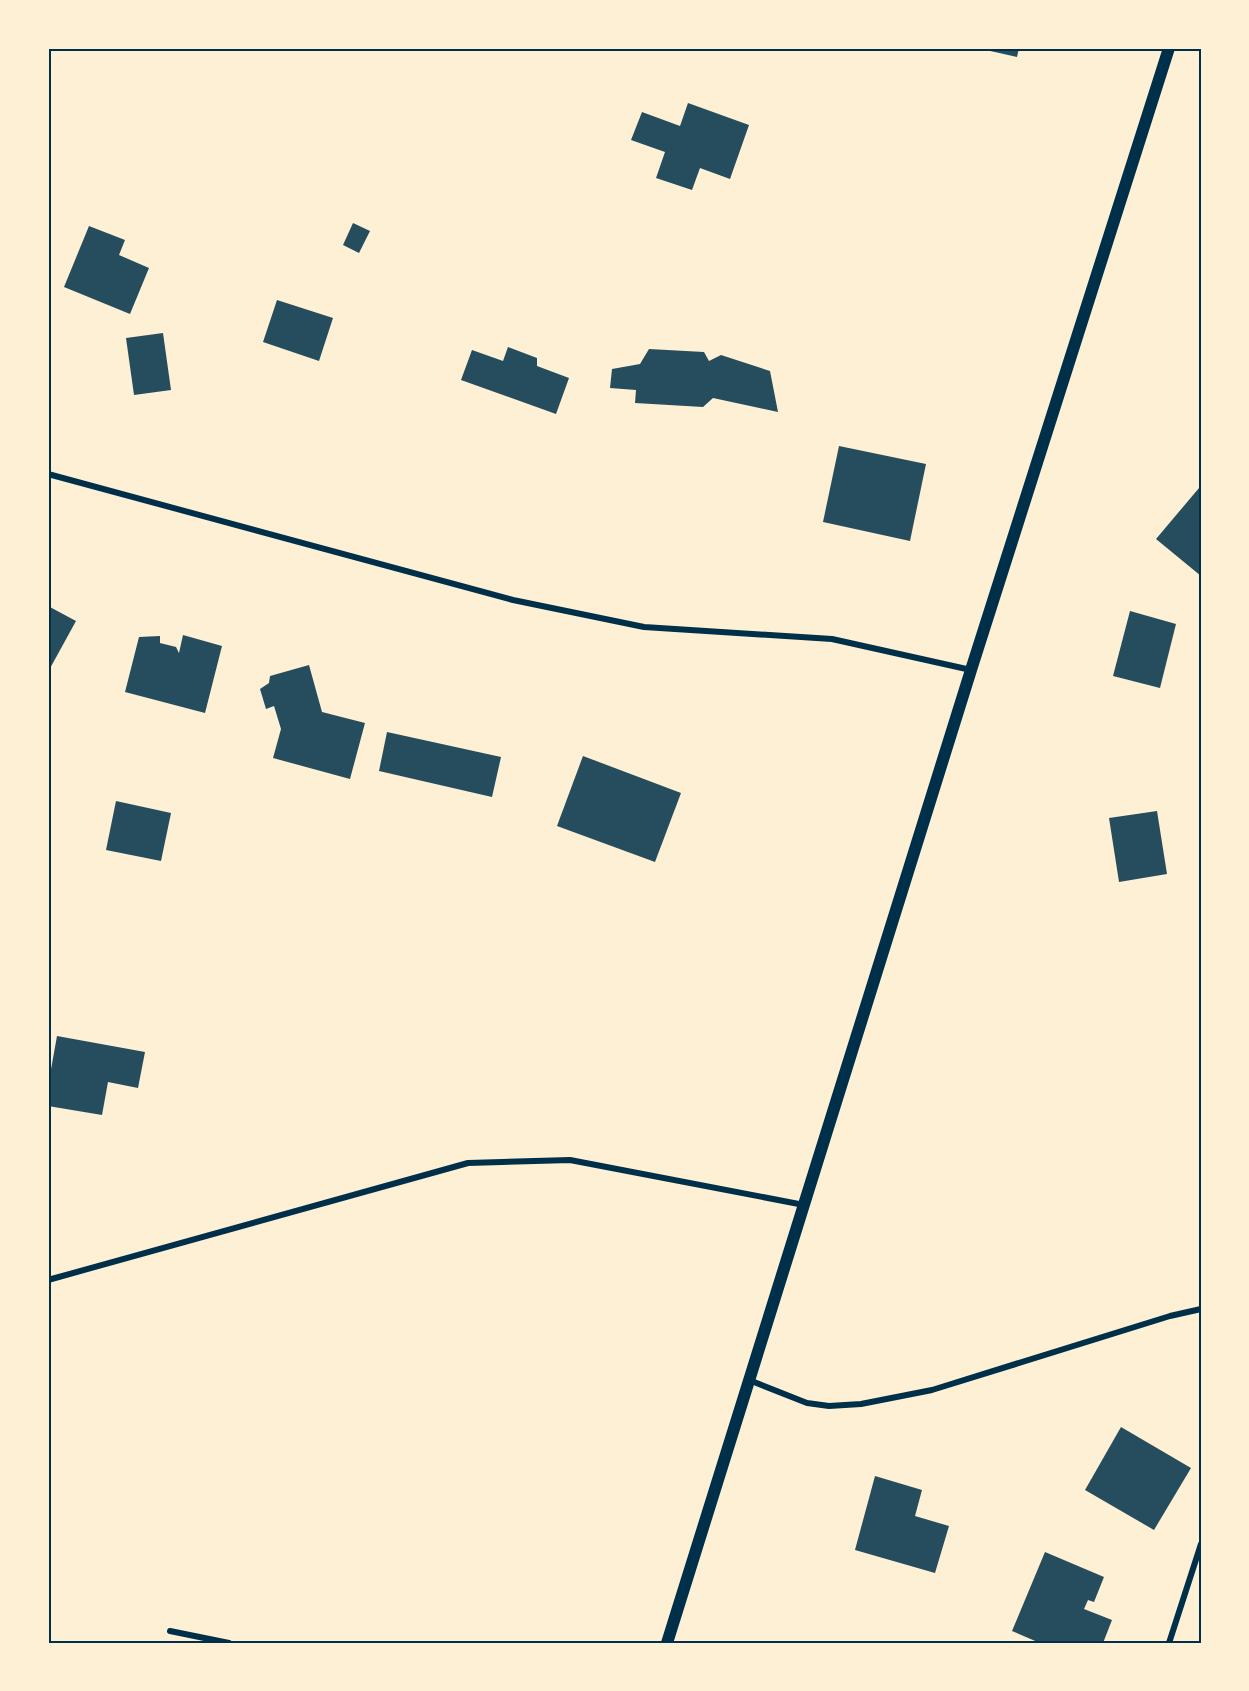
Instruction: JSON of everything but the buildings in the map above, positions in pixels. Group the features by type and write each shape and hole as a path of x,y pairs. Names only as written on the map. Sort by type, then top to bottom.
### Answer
{"main road":[{"path":"667,1643 971,670 1169,48"}],"street":[{"path":"48,474 524,602 644,627 832,639 971,670"},
{"path":"48,1280 468,1163 570,1160 805,1205"},
{"path":"749,1380 807,1402 829,1406 861,1404 932,1390 1170,1316 1201,1309"},
{"path":"1169,1643 1201,1544"},
{"path":"170,1631 229,1643"}]}
